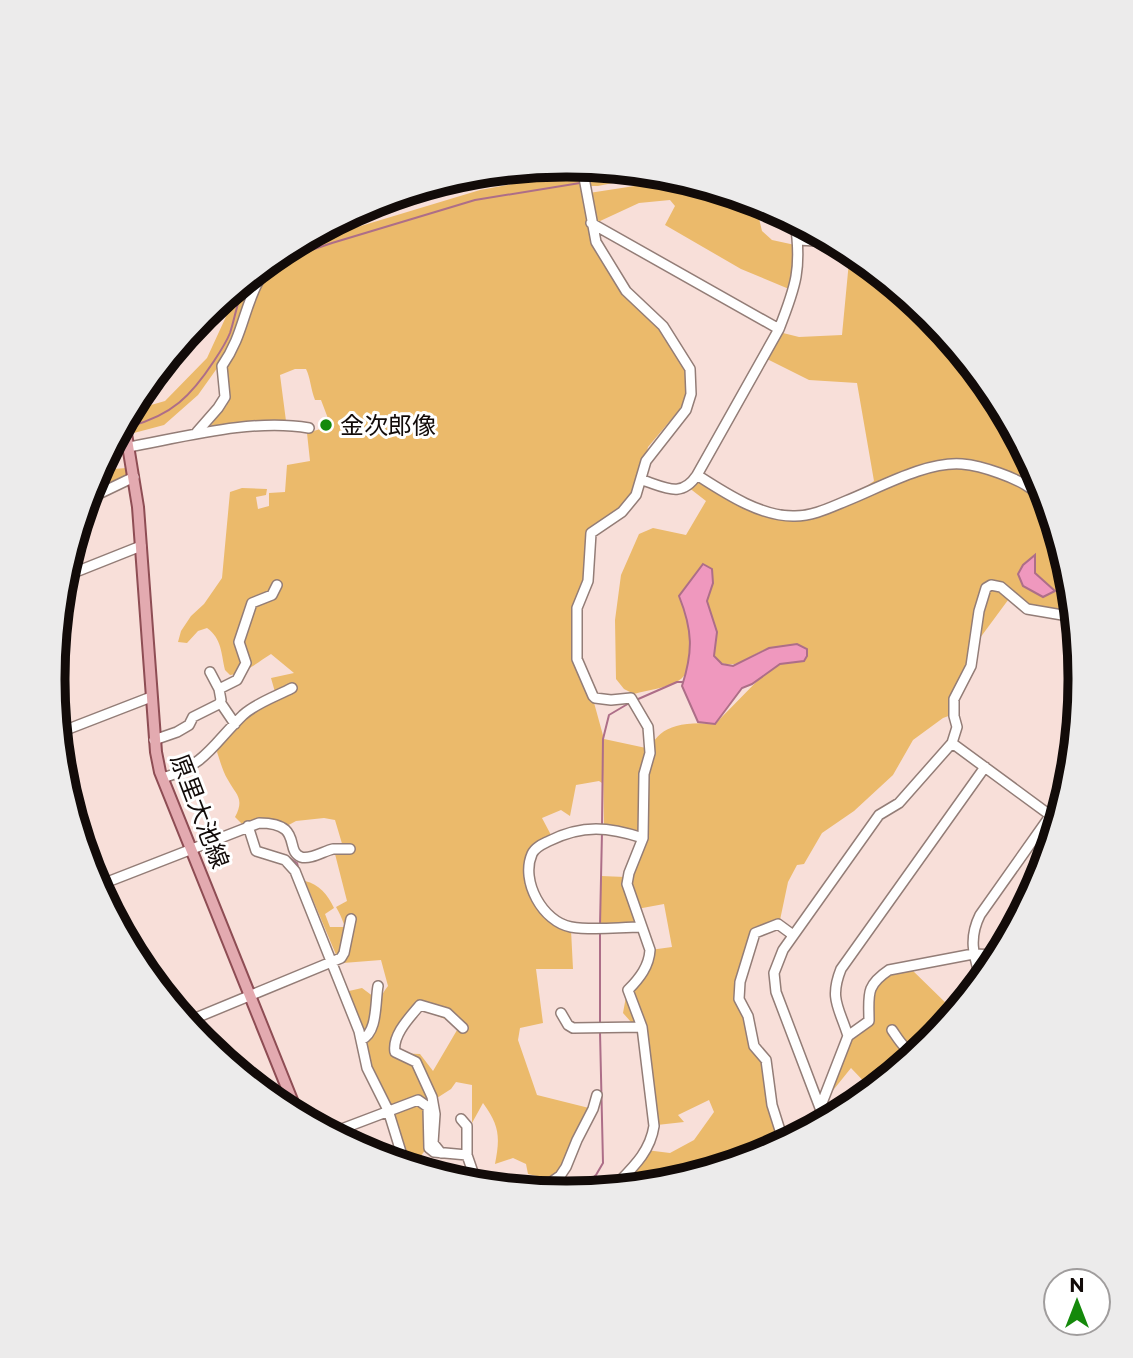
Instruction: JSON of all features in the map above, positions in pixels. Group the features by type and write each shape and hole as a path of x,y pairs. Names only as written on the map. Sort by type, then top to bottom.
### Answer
{"main road":[{"name":"原里大池線","path":"127,437 141,546 154,740 163,778 291,1098"}],"street":[{"path":"584,178 596,242 626,290 663,326 690,369 690,401 651,452 636,495 622,512 591,533 588,581 577,608 577,659 593,696 633,701 648,727 650,740 650,753 643,774 643,838 627,884 650,950 649,961 628,990 642,1027 654,1125 652,1140 643,1155 623,1177"},
{"path":"592,223 779,329"},
{"path":"642,480 678,490 691,485 779,329 800,263 797,234"},
{"path":"798,240 811,241"},
{"path":"197,432 225,397 222,366 234,347 253,288"},
{"path":"129,447 197,432 289,424 309,428"},
{"path":"697,475 724,493 767,512 792,517 811,515 910,475 941,466 962,464 1020,480 1030,487"},
{"path":"101,493 134,477"},
{"path":"76,572 141,546"},
{"path":"219,689 237,680 243,673 246,663 239,642 251,603 272,594 277,585"},
{"path":"821,1111 774,983 776,964 793,935 878,815 899,803 952,743 957,727 954,699 971,666 978,615 986,588 991,585 1001,587 1027,608 1064,615"},
{"path":"211,671 219,689 220,702 235,724"},
{"path":"163,778 180,773 200,762 246,713 292,688"},
{"path":"68,729 151,696"},
{"path":"154,740 177,732 189,725 193,717 220,702"},
{"path":"952,743 1049,815"},
{"path":"190,752 195,764"},
{"path":"848,1036 834,996 834,986 841,970 985,767"},
{"path":"108,882 248,826 270,823 285,827 300,857 335,849 350,849"},
{"path":"248,826 256,850 285,860 295,870 361,1040 367,1068 388,1110 401,1153"},
{"path":"642,927 569,927 550,915 538,902 531,887 529,869 531,854 537,847 560,836 593,828 615,829 643,838"},
{"path":"977,967 973,954 972,933 980,915 1045,830"},
{"path":"196,1017 341,958 351,919"},
{"path":"780,1133 772,1105 766,1060 754,1046 748,1016 738,999 740,982 755,933 778,924 793,935"},
{"path":"820,1108 848,1036 869,1021 867,1003 870,990 878,978 889,970 973,954 986,955"},
{"path":"361,1040 369,1035 373,1026 377,986"},
{"path":"441,1153 433,1143 435,1114 416,1062 395,1052 393,1048 408,1020 420,1005 447,1013 463,1028"},
{"path":"561,1013 573,1028 642,1027"},
{"path":"892,1030 906,1048"},
{"path":"554,1181 566,1167 597,1095"},
{"path":"343,1128 418,1100 428,1107 429,1148 441,1153 467,1155"},
{"path":"461,1119 467,1126 467,1155 473,1172"}],"shaded area":[{"path":"547,178 623,181 586,186 592,239 625,295 662,328 688,370 685,403 648,447 636,495 591,533 588,581 577,612 577,659 593,699 604,739 646,748 642,769 640,837 604,825 603,769 602,783 599,781 576,785 570,816 561,810 542,818 551,835 534,845 526,858 527,885 523,884 531,887 538,902 571,930 573,969 536,969 543,1023 520,1028 518,1040 537,1095 593,1109 555,1180 528,1174 526,1164 513,1158 495,1164 498,1139 493,1119 483,1103 472,1123 472,1085 456,1082 451,1089 437,1098 433,1094 428,1146 419,1158 400,1152 372,1084 364,1053 365,1035 370,1020 388,986 381,960 343,963 347,948 346,934 336,907 347,901 335,854 343,847 335,820 324,818 296,821 285,827 243,825 235,817 239,805 238,797 217,752 222,738 275,692 271,678 294,673 271,654 247,670 230,675 225,670 218,642 207,628 198,631 187,643 178,642 181,631 191,616 204,604 222,578 230,492 242,488 267,489 266,495 256,497 258,509 269,506 269,493 285,492 287,465 310,461 307,433 327,427 329,421 321,400 315,400 306,369 295,369 280,375 286,421 208,429 227,405 225,364 260,283 288,262 337,233 480,190","holes":["415,1007 460,1025 433,1071 420,1054 394,1053"]},
{"path":"646,184 696,194 758,215 762,231 772,240 795,245 795,264 789,289 741,269 665,225 675,206 670,200 639,203 598,222 594,217 589,193"},
{"path":"849,265 872,281 921,324 965,374 1001,428 1030,487 1051,549 1064,614 1027,609 1011,596 980,638 979,621 954,714 943,718 913,740 893,775 854,811 822,833 804,864 797,865 788,882 780,920 755,934 738,997 750,1036 766,1056 770,1055 777,1106 786,1130 759,1143 696,1164 622,1177 646,1150 670,1153 694,1140 714,1112 709,1100 678,1115 684,1122 657,1125 642,1027 631,1022 623,1013 627,991 638,979 650,950 672,947 664,904 637,909 639,927 600,923 601,876 625,877 638,852 644,834 644,788 648,755 662,733 675,726 715,724 765,673 780,663 799,662 797,644 770,648 736,664 722,663 714,659 717,632 687,607 692,647 685,675 668,685 634,694 624,689 616,679 615,620 621,575 639,534 653,528 686,535 706,501 688,487 697,475 743,506 808,515 842,503 874,481 857,383 809,380 767,359 783,333 799,337 842,335"},
{"path":"255,286 230,350 198,395 164,425 128,434 145,407 165,401 207,358 230,307"},
{"path":"127,468 129,476 102,489 103,487 111,469"},
{"path":"1035,555 1035,573 1055,591 1043,597 1023,586 1018,574 1023,565"},
{"path":"703,564 712,569 713,583 707,601 717,632 714,656 722,664 733,666 769,648 797,644 807,649 804,661 780,664 742,688 715,724 698,722 682,686 690,641 679,596"},
{"path":"305,881 319,887 332,903 334,908 325,914 330,927 345,927 342,952 337,957"},
{"path":"909,967 948,1005 921,1034 865,1082 851,1068 822,1104 848,1036 866,1019 873,985 896,969"},
{"path":"362,988 374,997 370,1028 365,1033 349,991"}],"waterway":[{"path":"589,181 603,178"},
{"path":"301,253 475,200 580,183"},
{"path":"134,425 169,410 197,384 227,340 239,299"},
{"path":"636,700 677,682 683,682"},
{"path":"602,827 603,739 609,715 631,702"},
{"path":"600,925 602,832"},
{"path":"288,857 297,863 299,871"},
{"path":"600,934 600,1023"},
{"path":"590,1180 603,1163 600,1032"}],"place":[{"name":"金次郎像","path":"326,425"}]}
